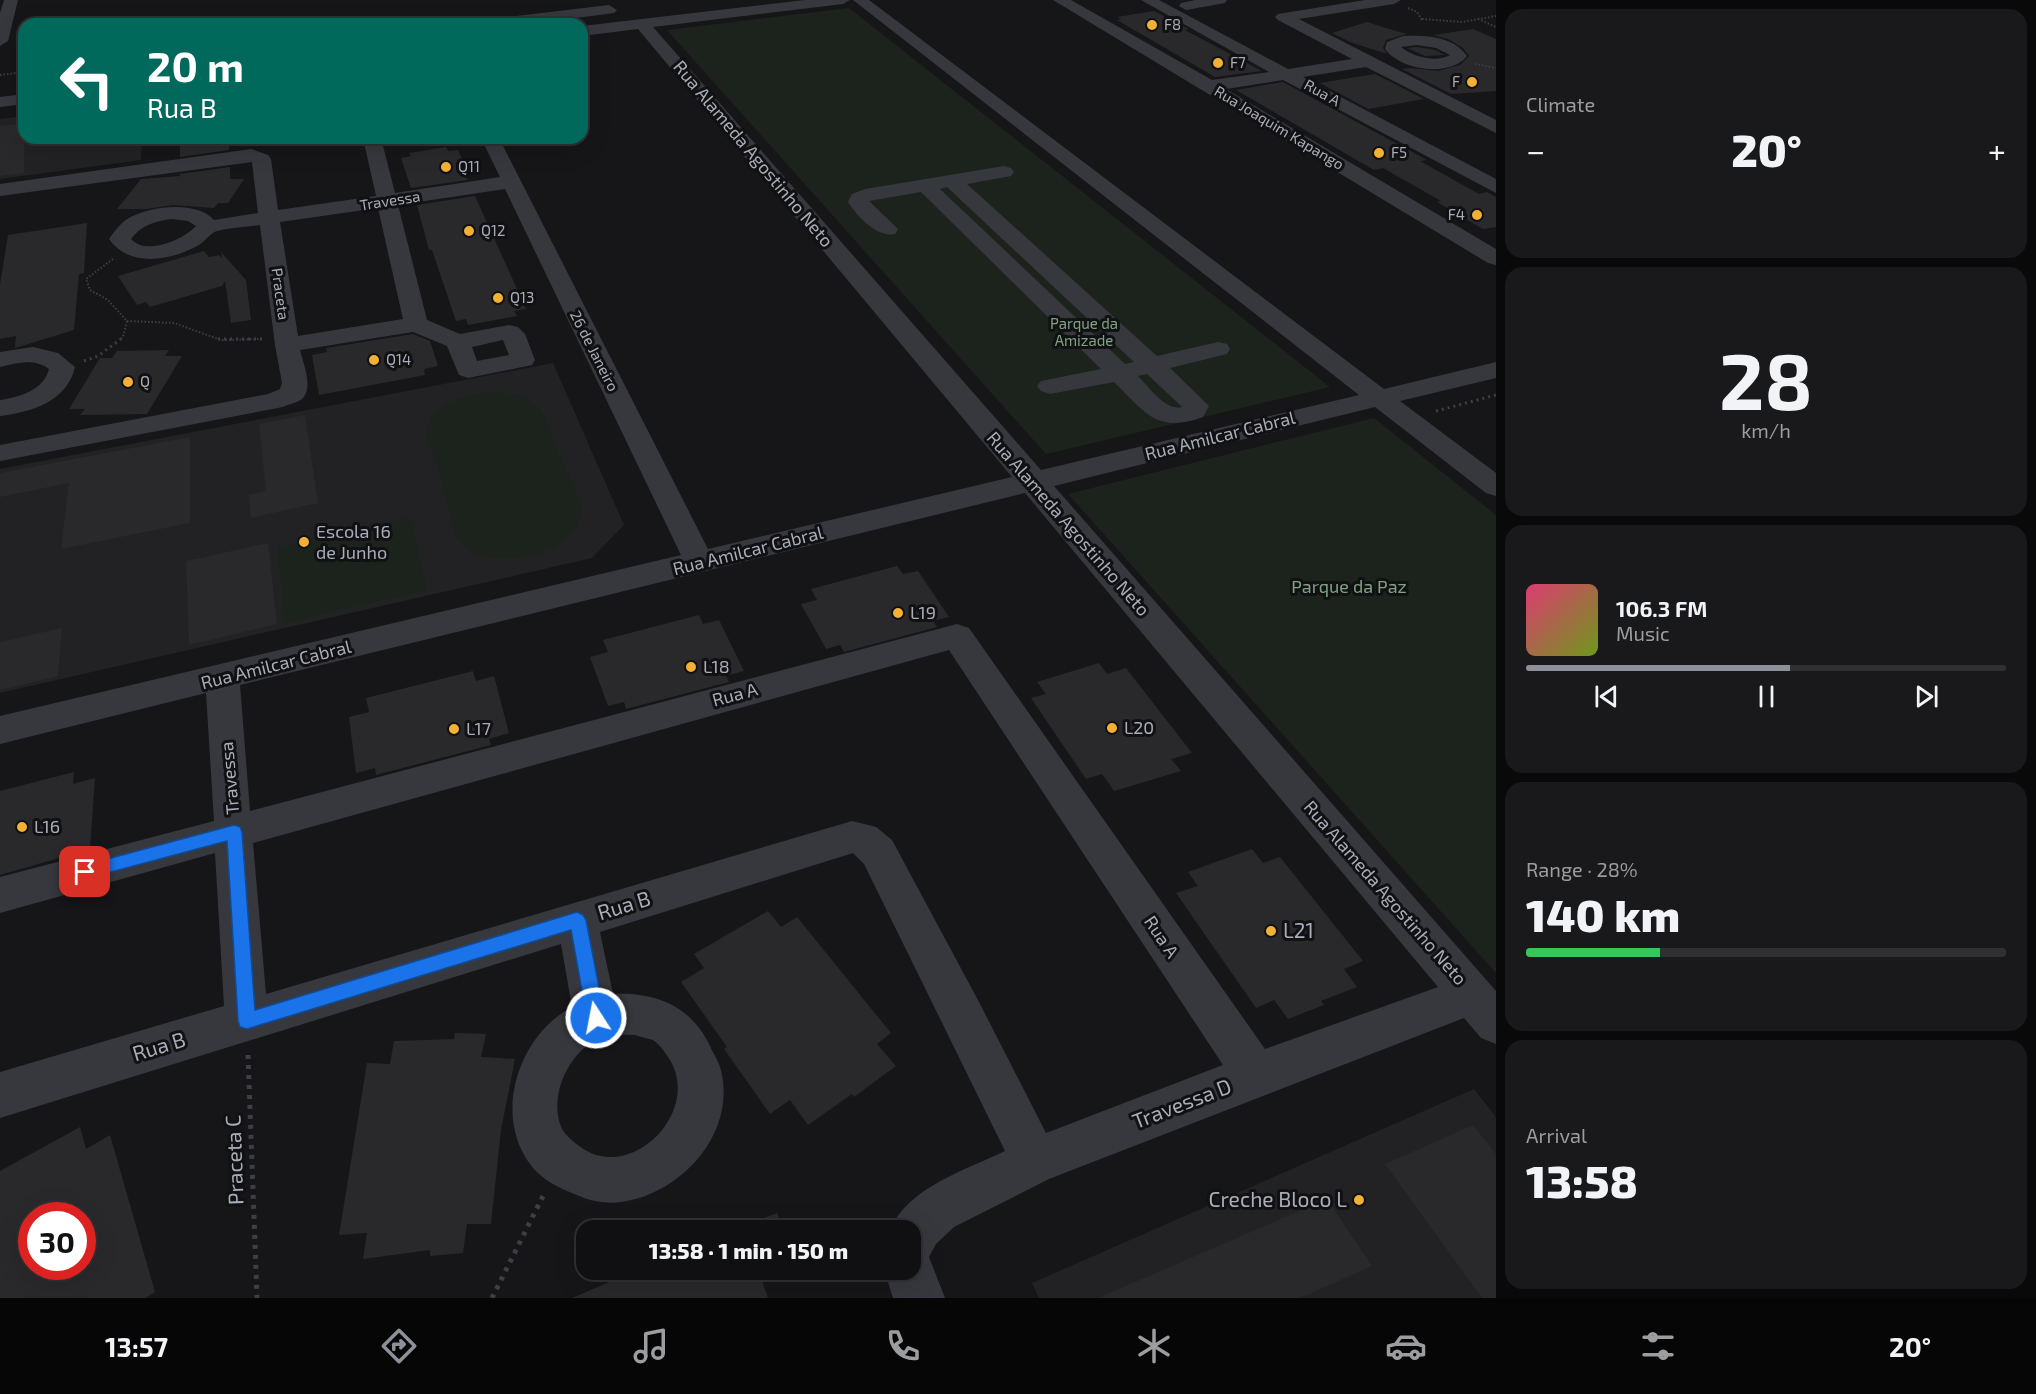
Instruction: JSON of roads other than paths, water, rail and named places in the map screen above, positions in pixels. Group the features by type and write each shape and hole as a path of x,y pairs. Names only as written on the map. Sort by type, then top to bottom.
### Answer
{"street":[{"path":"0,41 11,0"},
{"path":"588,19 843,0"},
{"path":"860,0 1496,487"},
{"name":"Rua Joaquim Kapango","path":"1060,0 1209,86 1496,258"},
{"name":"Rua A","path":"1148,0 1496,187"},
{"path":"1186,6 1220,0"},
{"path":"1394,0 1283,17 1366,62 1496,127"},
{"path":"588,29 635,16"},
{"name":"Rua Alameda Agostinho Neto","path":"635,16 853,221 1032,482 1484,1009"},
{"path":"1209,86 1403,56"},
{"path":"373,144 416,324"},
{"name":"26 de Janeiro","path":"493,144 509,182 699,562"},
{"name":"Praceta","path":"0,190 168,157 250,155 261,159 295,389 284,398 0,453"},
{"path":"853,221 859,198 865,195 1004,172"},
{"path":"925,185 963,219 1160,412 1178,417 1194,411 1196,406 1189,399 952,181"},
{"name":"Travessa","path":"207,227 509,182"},
{"path":"181,213 193,215 205,221 207,227 192,241 175,248 144,251 127,247 120,239 123,231 148,218 181,213"},
{"path":"963,219 990,215"},
{"path":"1008,264 1038,258"},
{"path":"1051,305 1080,299"},
{"path":"287,340 416,324 458,342"},
{"path":"1087,340 1118,333"},
{"path":"1050,387 1152,366 1218,349"},
{"path":"0,360 35,355 56,361 62,368 61,377 42,395 2,408 0,453"},
{"name":"Rua Amilcar Cabral","path":"0,730 1496,370"},
{"name":"Rua A","path":"0,895 580,736 957,636 1256,1075"},
{"name":"Travessa","path":"222,678 247,1021"},
{"name":"Rua B","path":"0,1095 841,839 862,838 878,852 964,1017 1035,1161"},
{"path":"577,920 596,1018"},
{"name":"Travessa D","path":"921,1225 937,1210 1035,1161 1256,1075 1484,1009"},
{"path":"635,1014 668,1026 687,1044 700,1075 701,1104 691,1132 672,1157 636,1177 606,1181 585,1176 559,1161 543,1141 534,1113 539,1074 554,1049 571,1032 596,1018 635,1014"},
{"path":"913,1280 919,1298"}],"place":[{"name":"F8","path":"1152,25"},
{"name":"F7","path":"1218,63"},
{"name":"F","path":"1472,82"},
{"name":"F5","path":"1379,153"},
{"name":"Q11","path":"446,167"},
{"name":"F4","path":"1477,215"},
{"name":"Q12","path":"469,231"},
{"name":"Q13","path":"498,298"},
{"name":"Q14","path":"374,360"},
{"name":"Q","path":"128,382"},
{"name":"Escola 16 de Junho","path":"304,542"},
{"name":"L19","path":"898,613"},
{"name":"L18","path":"691,667"},
{"name":"L20","path":"1112,728"},
{"name":"L17","path":"454,729"},
{"name":"L16","path":"22,827"},
{"name":"L21","path":"1271,931"},
{"name":"Creche Bloco L","path":"1359,1200"}],"park label":[{"name":"Parque da Amizade","path":"1084,332"},
{"name":"Parque da Paz","path":"1349,587"}]}
